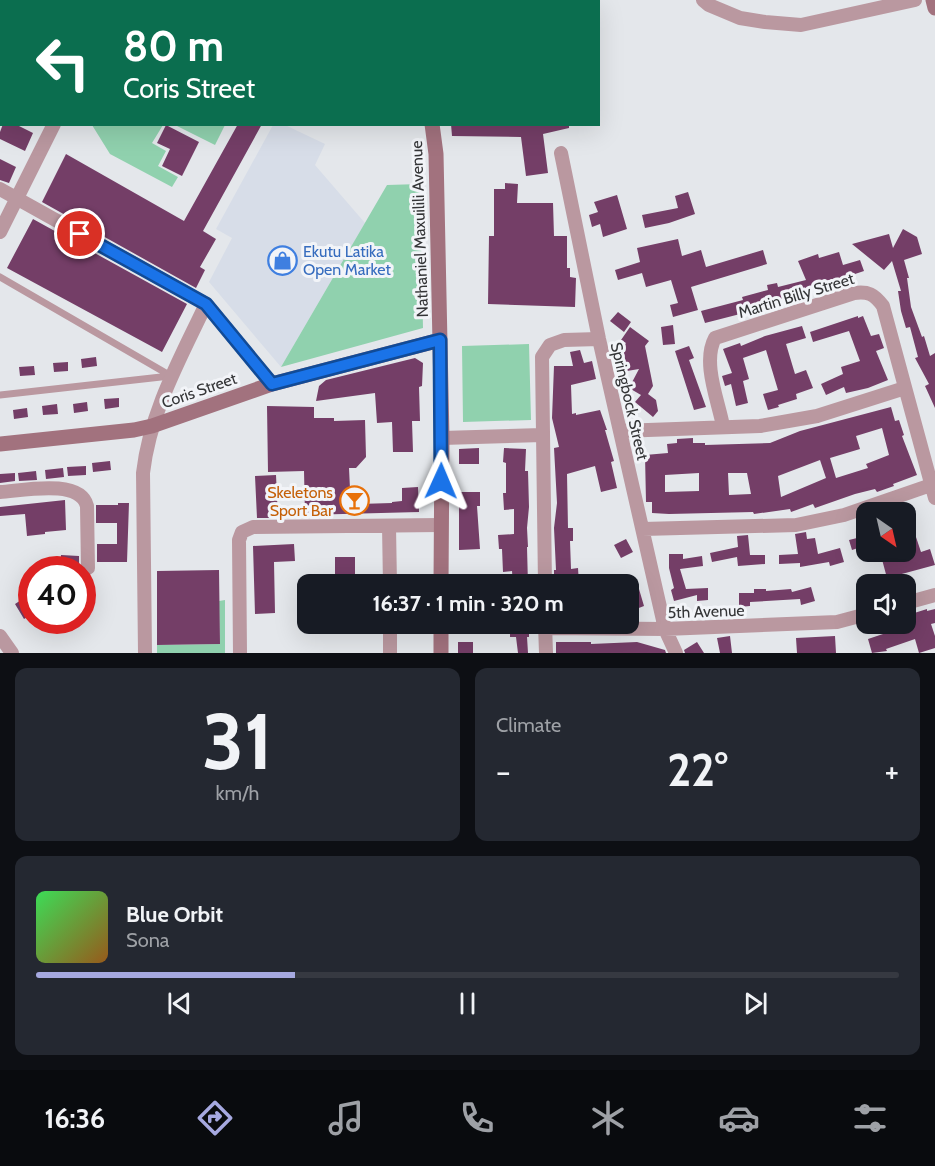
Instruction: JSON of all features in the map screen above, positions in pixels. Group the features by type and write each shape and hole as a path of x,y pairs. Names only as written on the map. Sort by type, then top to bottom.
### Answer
{"street":[{"path":"703,0 709,5 740,18 801,25 915,0"},
{"path":"933,0 935,8"},
{"path":"0,232 53,126"},
{"name":"Nathaniel Maxuilili Avenue","path":"432,126 436,154 442,438 441,574"},
{"name":"Springbock Street","path":"561,153 665,630 676,653"},
{"path":"0,189 206,304 272,384"},
{"name":"Martin Billy Street","path":"723,426 709,362 710,347 715,338 866,291 876,297 883,306 933,492"},
{"path":"145,653 143,473 146,452 152,426 171,376 206,304"},
{"path":"545,574 542,357 550,345 564,340 600,339"},
{"name":"Coris Street","path":"0,444 134,430 152,426 272,384 440,340"},
{"path":"620,431 760,426 817,416 905,388"},
{"path":"442,438 542,435"},
{"path":"0,492 67,488 80,496 86,501 87,506 88,556"},
{"path":"643,529 796,525 933,492"},
{"path":"240,653 239,540 242,532 253,527 440,525"},
{"path":"389,526 390,574"},
{"path":"916,600 935,595"},
{"name":"5th Avenue","path":"639,629 665,630 837,622 856,617"},
{"path":"390,634 390,653"},
{"path":"441,634 441,653"},
{"path":"545,634 546,653"},
{"path":"0,636 12,653"}],"lane":[{"path":"0,277 171,376"},
{"path":"0,395 171,376"}],"shaded area":[{"name":"Ekutu Latika Open Market","path":"272,126 287,126 325,144 315,165 365,223 281,367 209,282 232,238 216,229"}],"green space":[{"path":"93,126 162,126 152,143 166,151 158,166 178,177 172,187 110,154"},
{"path":"177,126 224,126 215,145"},
{"path":"420,184 423,328 281,367 387,185"},
{"path":"529,344 531,420 463,422 462,346"},
{"path":"225,600 225,653 157,653 157,645 220,644 219,601"}],"building":[{"path":"2,126 19,126 33,133 25,151 0,139"},
{"path":"166,126 199,142 182,176 162,166 170,149 157,143"},
{"path":"237,126 261,126 203,231 216,239 200,267 205,270 196,288 42,202 66,154 184,221"},
{"path":"451,126 569,126 569,128 543,134 548,173 526,176 521,137 452,136"},
{"path":"0,159 16,167 9,183 0,180"},
{"path":"505,183 518,184 517,203 553,203 554,236 567,236 567,268 570,268 570,277 576,278 575,307 488,304 489,236 494,236 494,189 505,189"},
{"path":"688,192 695,214 645,228 642,215 678,208 675,196"},
{"path":"617,195 627,229 603,237 600,224 592,227 589,215 598,212 594,202"},
{"path":"33,219 187,304 162,352 7,268"},
{"path":"903,229 917,237 922,254 904,260 909,278 907,278 911,307 930,356 935,353 935,408 925,386 929,384 915,358 918,357 910,327 906,328 901,311 898,291 901,291 892,261 884,270 852,244 889,234 893,248"},
{"path":"678,239 682,256 701,250 706,267 763,250 767,264 691,287 698,310 673,317 670,305 678,303 671,280 646,287 642,273 618,280 615,270 640,262 637,248"},
{"path":"839,252 843,265 860,260 864,271 846,277 846,280 826,284 829,292 817,296 815,289 743,310 744,313 705,323 701,311 743,300 742,297 768,290 767,285 777,283 778,287 806,280 798,261 818,254 819,258"},
{"path":"618,312 631,322 624,332 610,321"},
{"path":"858,316 858,318 863,316 871,336 879,334 884,348 876,351 888,380 846,393 844,387 826,395 821,384 843,374 841,367 860,361 849,331 813,342 810,332"},
{"path":"673,325 675,344 663,345 661,327"},
{"path":"802,326 806,338 786,344 795,374 806,370 813,388 796,394 797,399 768,410 763,394 778,390 766,350 743,358 749,379 743,381 748,403 736,406 731,384 725,386 722,376 732,373 723,349 740,343 741,346 765,336"},
{"path":"630,327 649,341 645,346 653,386 648,394 656,400 658,411 653,417 635,402 641,395 629,388 639,369 627,371 623,347 626,343 621,340"},
{"path":"689,346 694,358 689,360 706,407 694,410 675,351"},
{"path":"580,350 584,363 592,361 596,379 571,385 572,414 600,410 614,461 611,462 617,488 601,492 595,466 567,474 568,528 573,528 573,541 570,541 571,569 578,568 578,574 554,574 556,570 554,528 557,503 554,448 559,447 552,418 554,366 573,366 570,352"},
{"path":"96,357 97,366 82,368 81,359"},
{"path":"415,358 423,363 422,386 419,387 420,421 412,421 413,452 393,452 392,422 377,423 375,393 316,401 319,386 326,380"},
{"path":"68,362 68,371 54,372 53,363"},
{"path":"34,366 35,375 20,376 19,367"},
{"path":"119,398 119,407 105,409 104,399"},
{"path":"87,402 88,411 74,413 73,404"},
{"path":"57,404 58,414 43,415 42,406"},
{"path":"267,406 314,407 314,418 334,418 334,421 365,420 366,457 356,468 349,468 350,489 359,489 359,504 402,501 402,488 418,487 419,512 305,515 304,471 268,472"},
{"path":"891,407 895,421 899,420 904,435 902,436 917,475 877,492 875,489 815,508 813,504 791,512 790,509 754,514 753,512 652,513 652,502 646,502 645,455 668,453 667,444 677,443 677,439 693,438 693,443 705,443 705,445 770,443 800,431","holes":["882,428 889,455 866,464 868,468 836,478 830,458 860,449 856,436","820,460 826,478 781,497 778,476","699,473 699,491 665,492 665,475","728,473 747,473 751,494 729,495"]},
{"path":"27,408 28,417 14,419 13,410"},
{"path":"479,448 479,464 459,464 459,449"},
{"path":"504,448 526,449 525,471 528,471 529,507 528,574 503,572 502,549 499,549 498,535 514,534 514,509 504,510 506,463 503,462"},
{"path":"110,461 111,470 93,472 92,463"},
{"path":"86,466 86,475 68,476 67,467"},
{"path":"63,468 64,477 46,479 45,470"},
{"path":"36,471 37,480 19,481 18,473"},
{"path":"15,473 15,481 0,483 0,474"},
{"path":"276,475 278,518 257,518 255,476"},
{"path":"459,492 480,492 480,506 477,506 480,549 459,550"},
{"path":"65,500 66,530 27,536 25,514 0,516 0,507"},
{"path":"118,503 129,503 127,562 97,562 97,544 117,544 117,523 96,523 96,505 118,505"},
{"path":"806,532 807,539 815,538 818,554 840,548 844,562 830,566 829,562 800,567 800,563 779,564 779,555 798,554 795,534"},
{"path":"748,535 750,555 765,555 765,564 738,566 737,557 712,562 710,553 738,547 737,536"},
{"path":"916,537 921,552 930,549 935,565 902,574 886,574 883,562 916,562"},
{"path":"856,538 856,549 852,550 849,540"},
{"path":"626,539 633,552 621,558 614,545"},
{"path":"294,544 295,561 274,562 275,613 255,614 253,546"},
{"path":"669,554 683,554 683,559 702,556 703,566 680,569 686,589 708,588 708,600 697,601 697,595 674,601 671,590 674,588 669,568"},
{"path":"335,557 355,557 355,574 335,574"},
{"path":"219,570 220,644 157,645 157,571"},
{"path":"811,587 815,601 801,605 800,599 750,602 750,606 739,607 739,593 754,593 754,589 766,589 766,591 791,589 792,592"},
{"path":"639,589 644,606 639,608"},
{"path":"935,609 935,623 931,624 935,636 935,648 919,653 915,639 886,649 887,651 872,653 868,639 883,634 916,634 916,612"},
{"path":"510,634 529,634 527,637 528,653 518,653 516,637 510,637"},
{"path":"730,636 732,653 720,653 717,638"},
{"path":"835,636 836,653 797,653 796,638"},
{"path":"458,642 473,642 473,653 458,653"},
{"path":"556,642 591,642 591,644 637,642 665,650 666,653 556,653"},
{"path":"697,642 704,653 685,653 684,650"}],"place":[{"name":"Ekutu Latika Open Market","path":"282,260"},
{"name":"Skeletons Sport Bar","path":"354,501"}],"route":[{"path":"80,234 206,304 272,384 440,340 441,481"}]}
